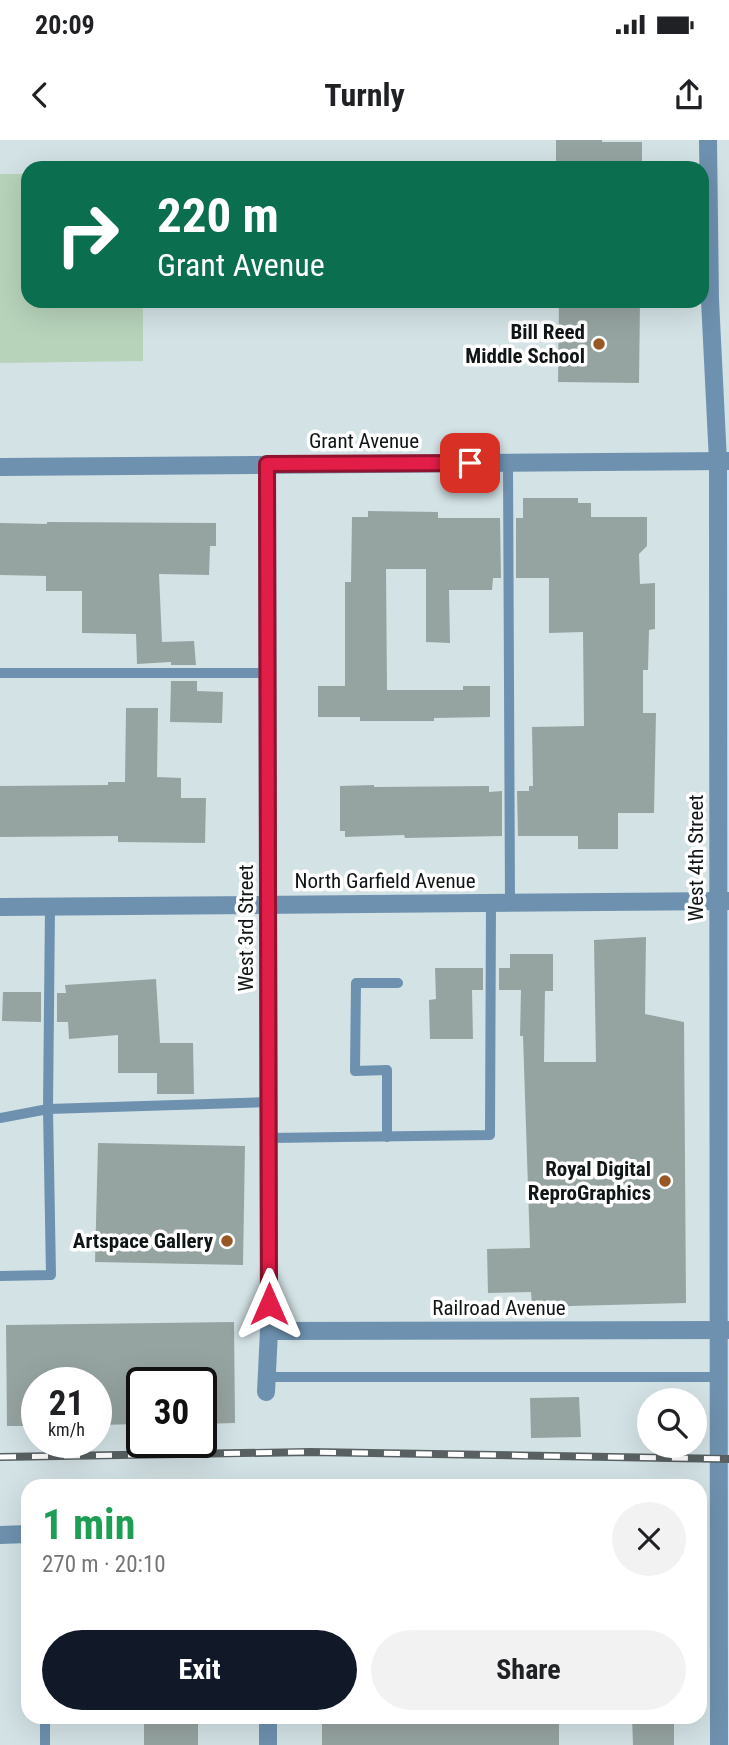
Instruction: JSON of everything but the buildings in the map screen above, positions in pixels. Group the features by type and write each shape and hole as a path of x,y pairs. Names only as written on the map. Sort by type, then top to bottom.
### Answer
{"street":[{"name":"West 4th Street","path":"708,140 708,161"},
{"name":"West 4th Street","path":"709,220 710,300 723,461 724,1330 718,1377 716,1577 719,1745"},
{"name":"Grant Avenue","path":"0,467 723,461"},
{"name":"West 3rd Street","path":"266,1385 269,1138 267,464"},
{"name":"North Garfield Avenue","path":"0,907 724,901"},
{"name":"Railroad Avenue","path":"268,1331 724,1330"},
{"path":"0,1535 21,1534"},
{"path":"268,1724 268,1745"}],"lane":[{"path":"508,463 510,902"},
{"path":"0,673 267,673"},
{"path":"269,1138 490,1135 491,902"},
{"path":"0,1276 51,1275 48,1108 50,906"},
{"path":"387,1137 387,1070 355,1071 356,983 398,983"},
{"path":"0,1118 48,1108 268,1102"},
{"path":"266,1385 718,1377"},
{"path":"45,1724 45,1745"}],"green space":[{"path":"0,174 21,174 21,308 143,308 143,361 0,363"}],"railway":[{"path":"0,1457 310,1452 729,1459"}],"place":[{"name":"Bill Reed Middle School","path":"599,344"},
{"name":"Royal Digital ReproGraphics","path":"665,1181"},
{"name":"Artspace Gallery","path":"227,1241"}],"route":[{"path":"269,1304 267,464 470,463"}]}
